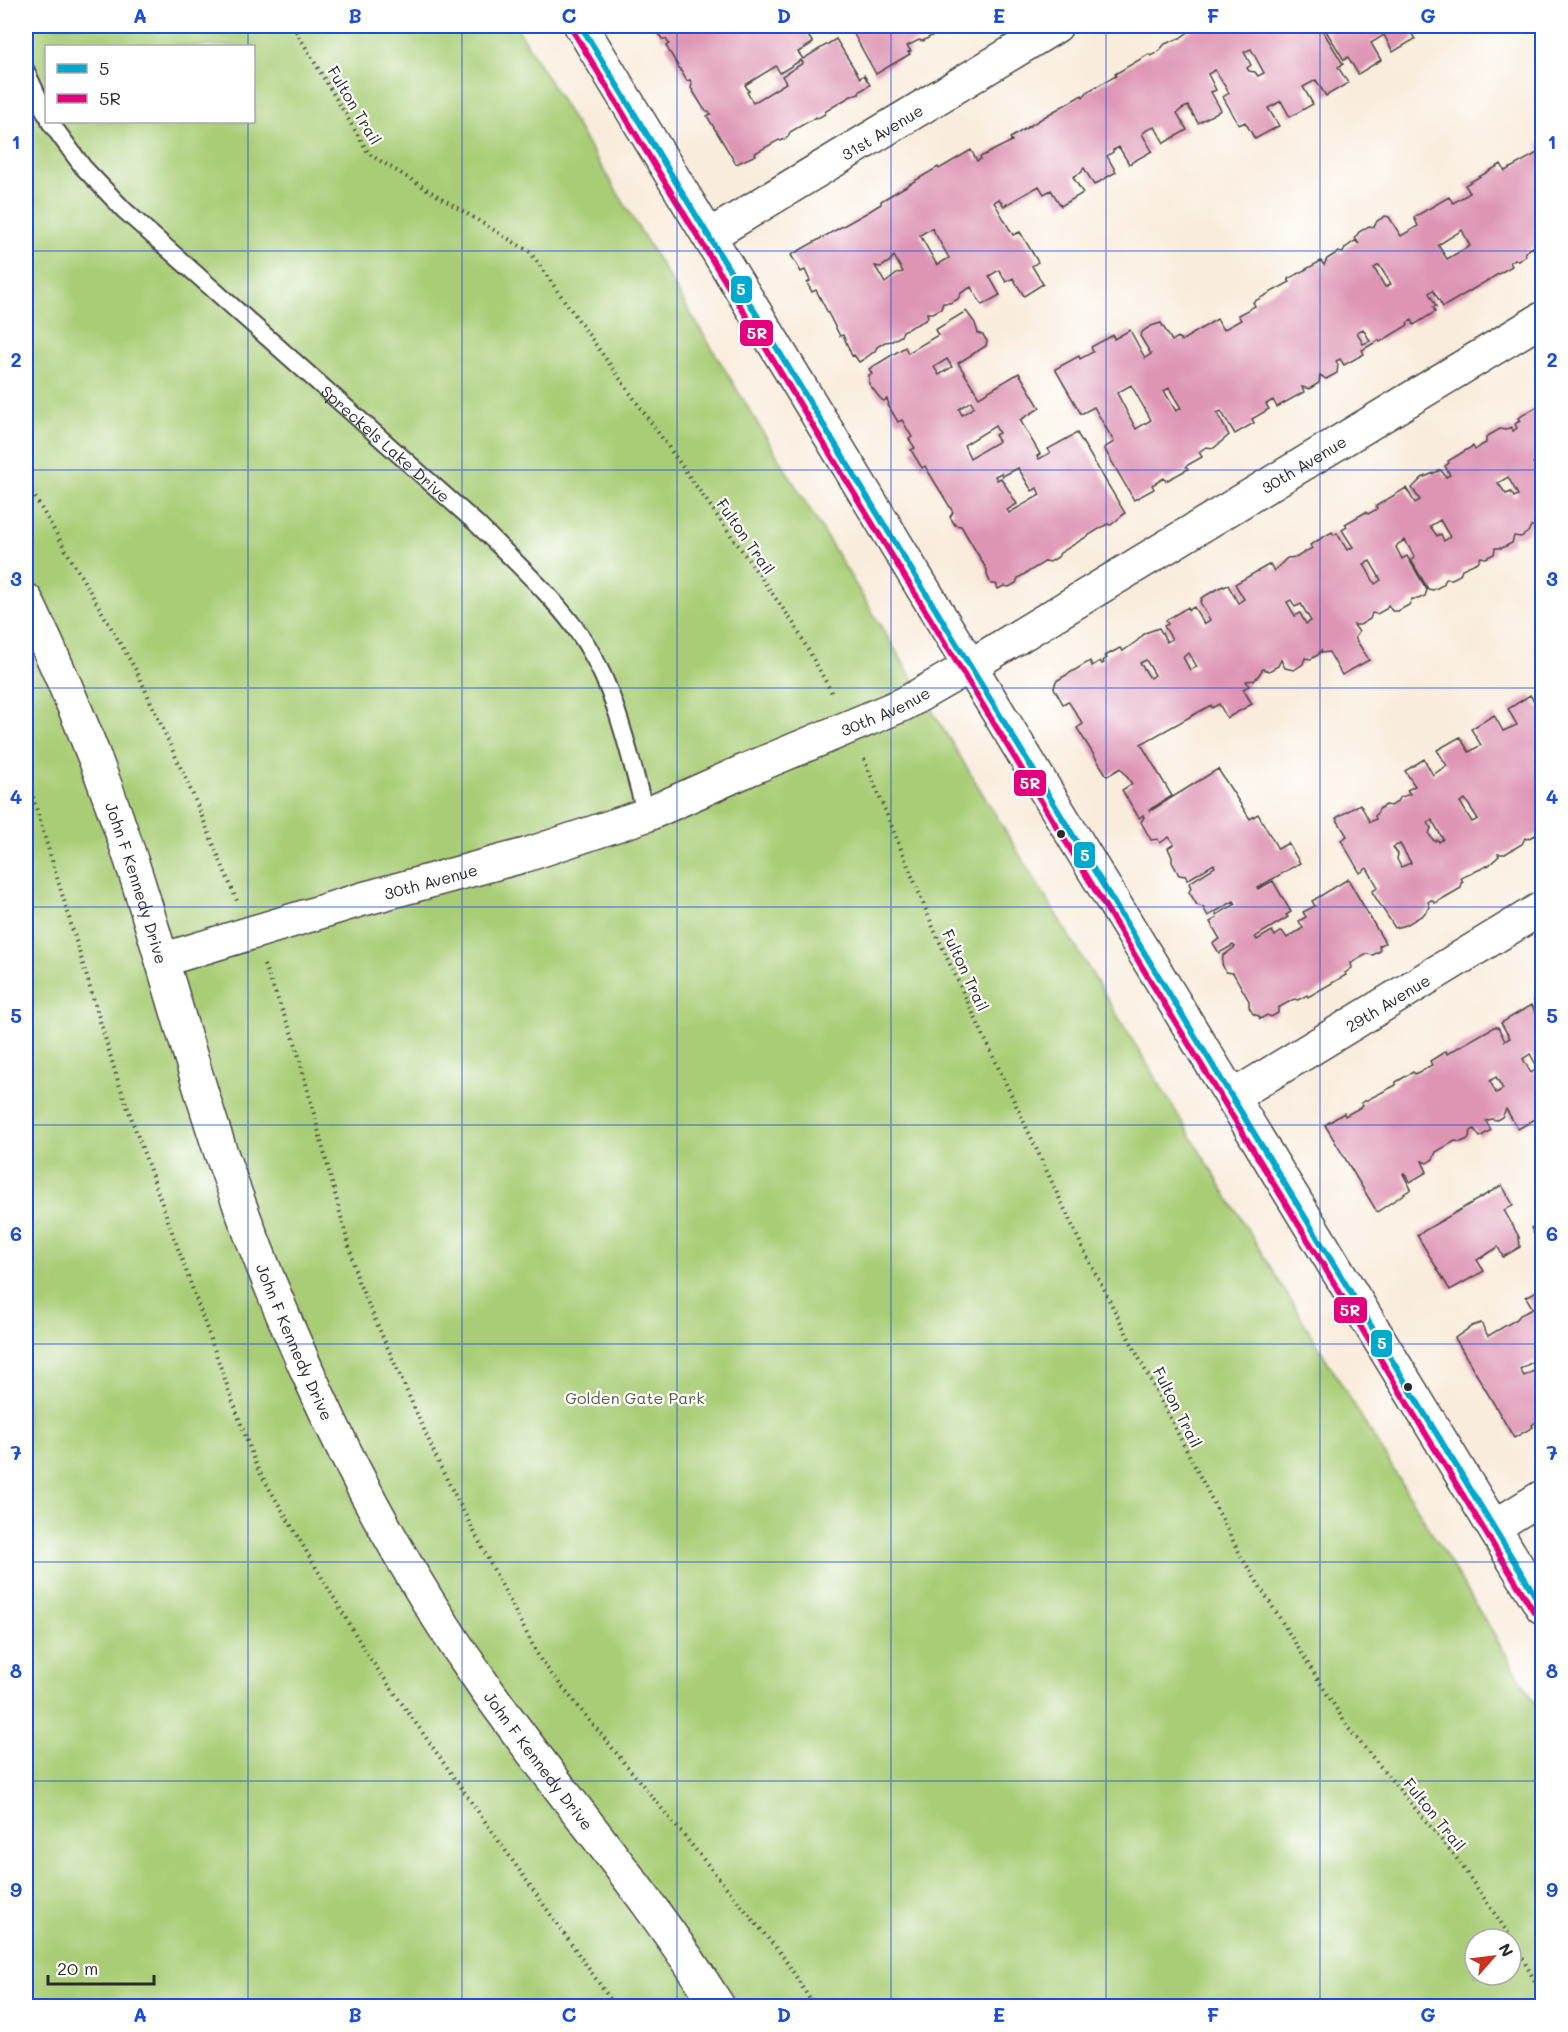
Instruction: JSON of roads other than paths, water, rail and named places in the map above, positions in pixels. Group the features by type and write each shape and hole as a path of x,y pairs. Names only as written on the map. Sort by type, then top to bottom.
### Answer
{"street":[{"path":"581,26 1542,1607"},
{"name":"31st Avenue","path":"709,236 1056,26"},
{"name":"30th Avenue","path":"162,960 363,899 526,855 646,815 904,704 1542,319"},
{"name":"John F Kennedy Drive","path":"26,600 83,728 134,870 220,1152 249,1232 313,1384 348,1459 388,1536 435,1615 483,1685 661,1923 718,2007"},
{"name":"29th Avenue","path":"1232,1097 1542,908"},
{"path":"1494,1527 1542,1497"}],"lane":[{"path":"26,70 45,112"},
{"name":"Spreckels Lake Drive","path":"51,123 83,166 124,210 429,480 485,532 554,604 587,645 606,683 646,815"}],"park label":[{"name":"Golden Gate Park","path":"635,1397"}]}
